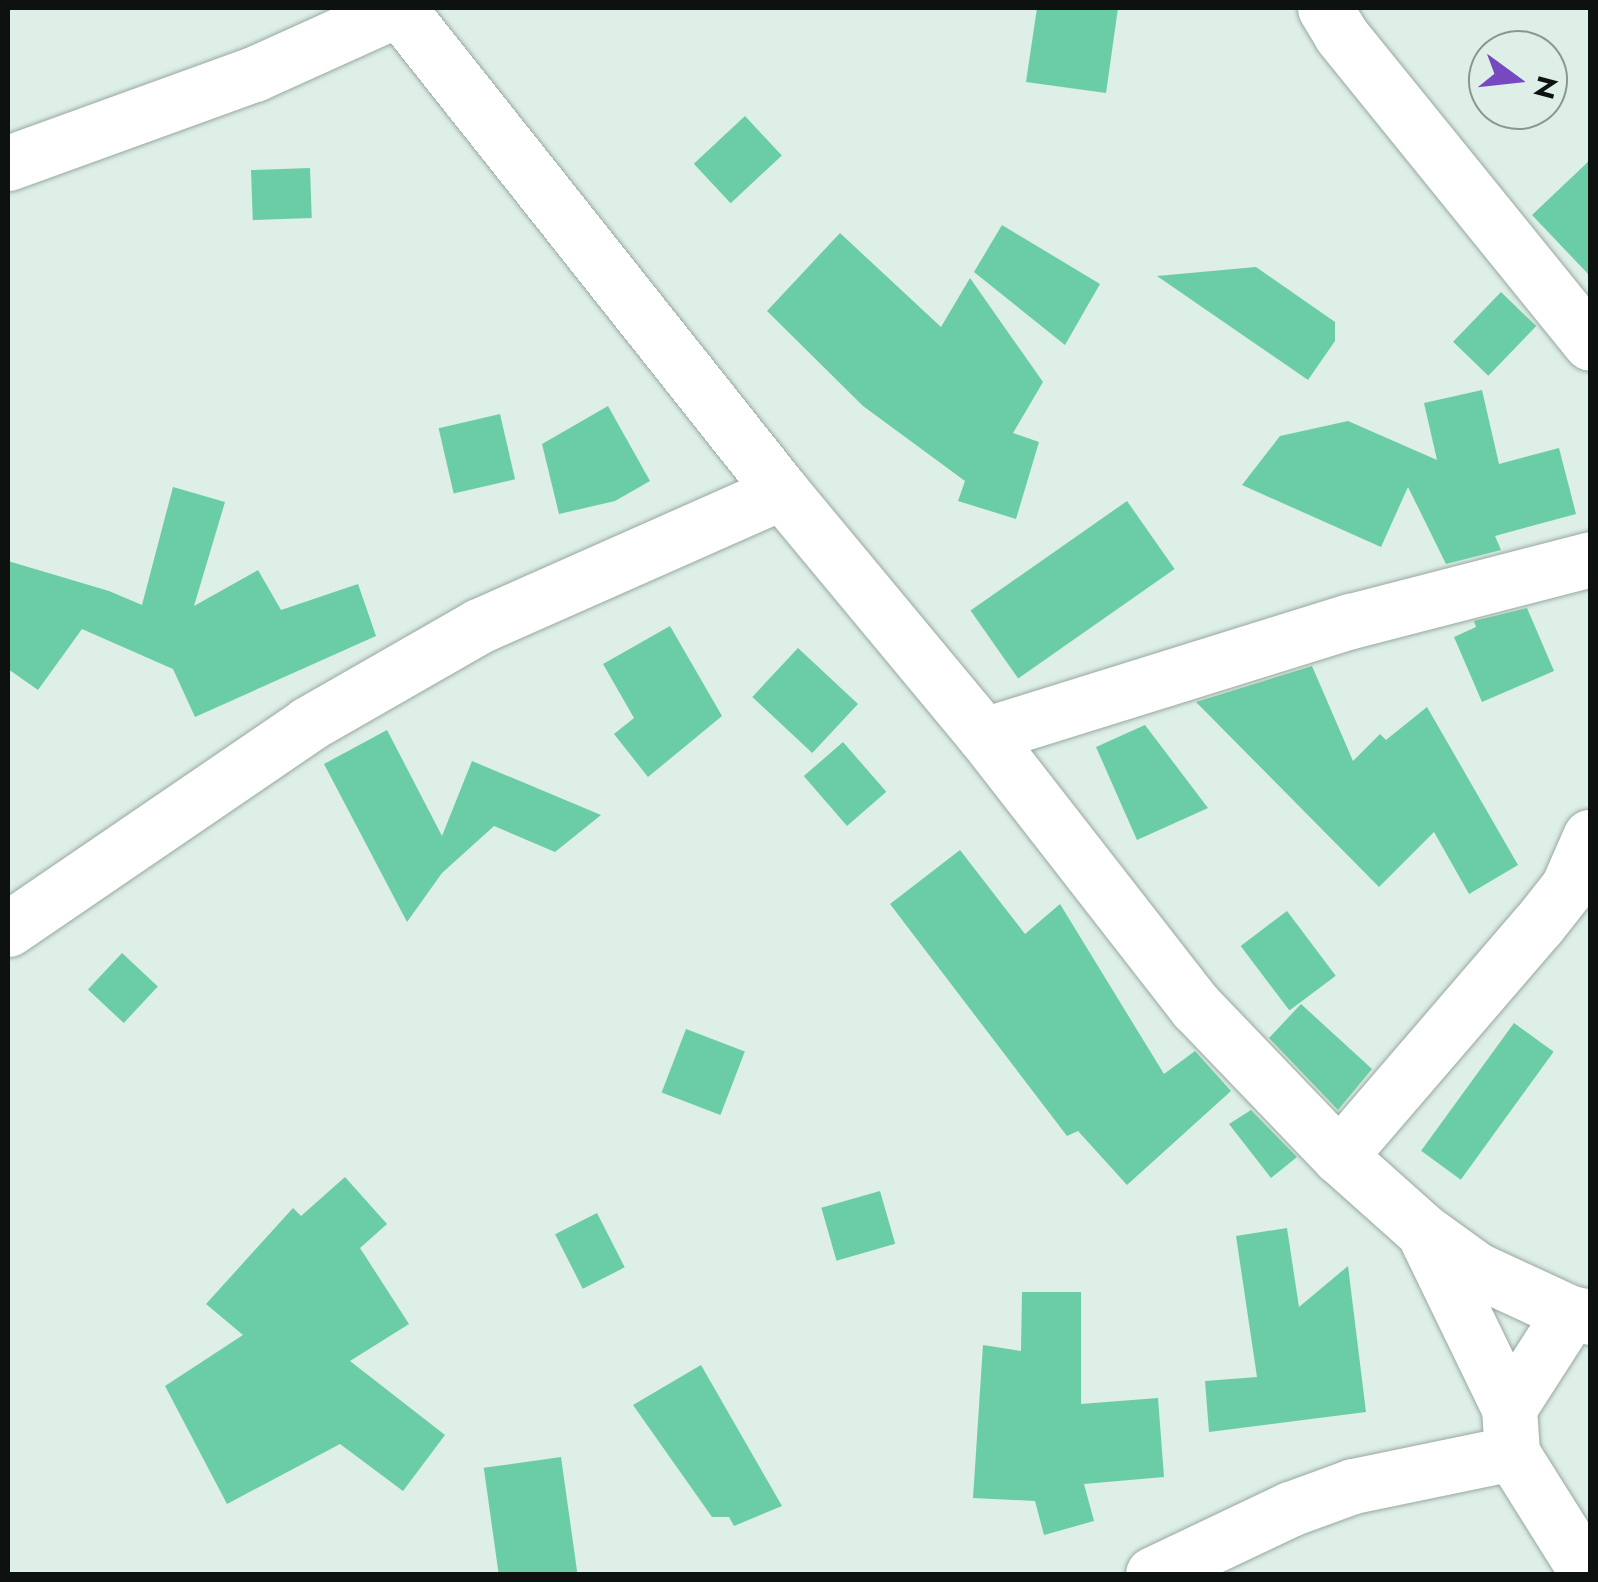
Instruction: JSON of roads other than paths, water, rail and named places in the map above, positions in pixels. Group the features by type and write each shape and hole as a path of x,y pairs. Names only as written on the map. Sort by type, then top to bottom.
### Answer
{"street":[{"path":"8,163 254,74 399,8 782,492 984,735 1196,1007 1339,1156 1423,1231 1477,1270 1580,1315 1510,1431 1290,1509 1153,1574"},
{"path":"1325,8 1341,35 1590,342"},
{"path":"8,929 308,724 479,626 782,492"},
{"path":"984,735 1351,620 1590,559"},
{"path":"1339,1156 1538,926 1568,886 1590,838"},
{"path":"1423,1231 1510,1431 1588,1574"}]}
